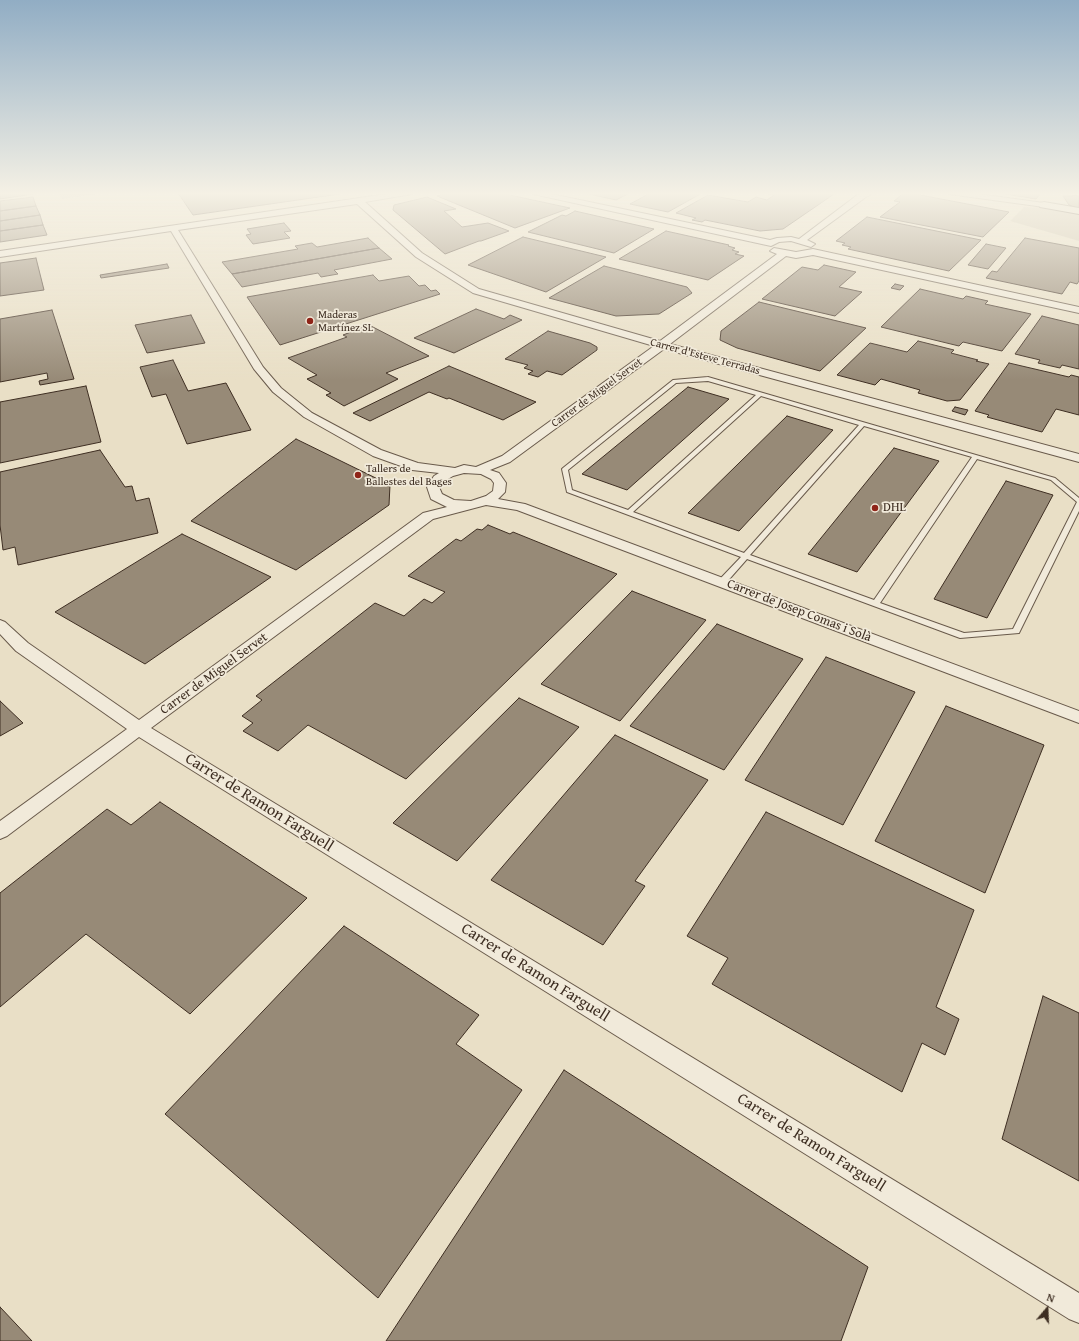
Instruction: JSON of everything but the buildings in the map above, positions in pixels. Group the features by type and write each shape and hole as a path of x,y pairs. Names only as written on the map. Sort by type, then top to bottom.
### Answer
{"street":[{"path":"189,255 259,369 277,390 308,415 377,452 416,467 454,471"},
{"name":"Carrer d'Esteve Terradas","path":"419,255 476,291 662,345 1079,458"},
{"name":"Carrer de Miguel Servet","path":"478,470 506,459 782,255"},
{"path":"825,255 1079,310"},
{"path":"487,501 495,497 506,459"},
{"path":"416,467 446,502 467,506"},
{"path":"428,516 434,489 441,476 464,469 478,470"},
{"name":"Carrer de Josep Comas i Solà","path":"478,470 491,474 499,486 520,507"},
{"name":"Carrer de Miguel Servet","path":"0,831 428,516 487,501"},
{"name":"Carrer de Josep Comas i Solà","path":"487,501 520,507 1079,717"},
{"name":"Carrer de Ramon Farguell","path":"0,624 22,647 139,729 1079,1309"}],"lane":[{"path":"1079,501 1054,479 708,379 675,381 565,469 569,491 963,636 1016,631 1079,504"},
{"path":"629,513 760,394"},
{"path":"722,582 863,424"},
{"path":"875,604 976,456"}],"place":[{"name":"Maderas Martínez SL","path":"310,321"},
{"name":"Tallers de Ballestes del Bages","path":"358,475"},
{"name":"DHL","path":"875,508"}]}
